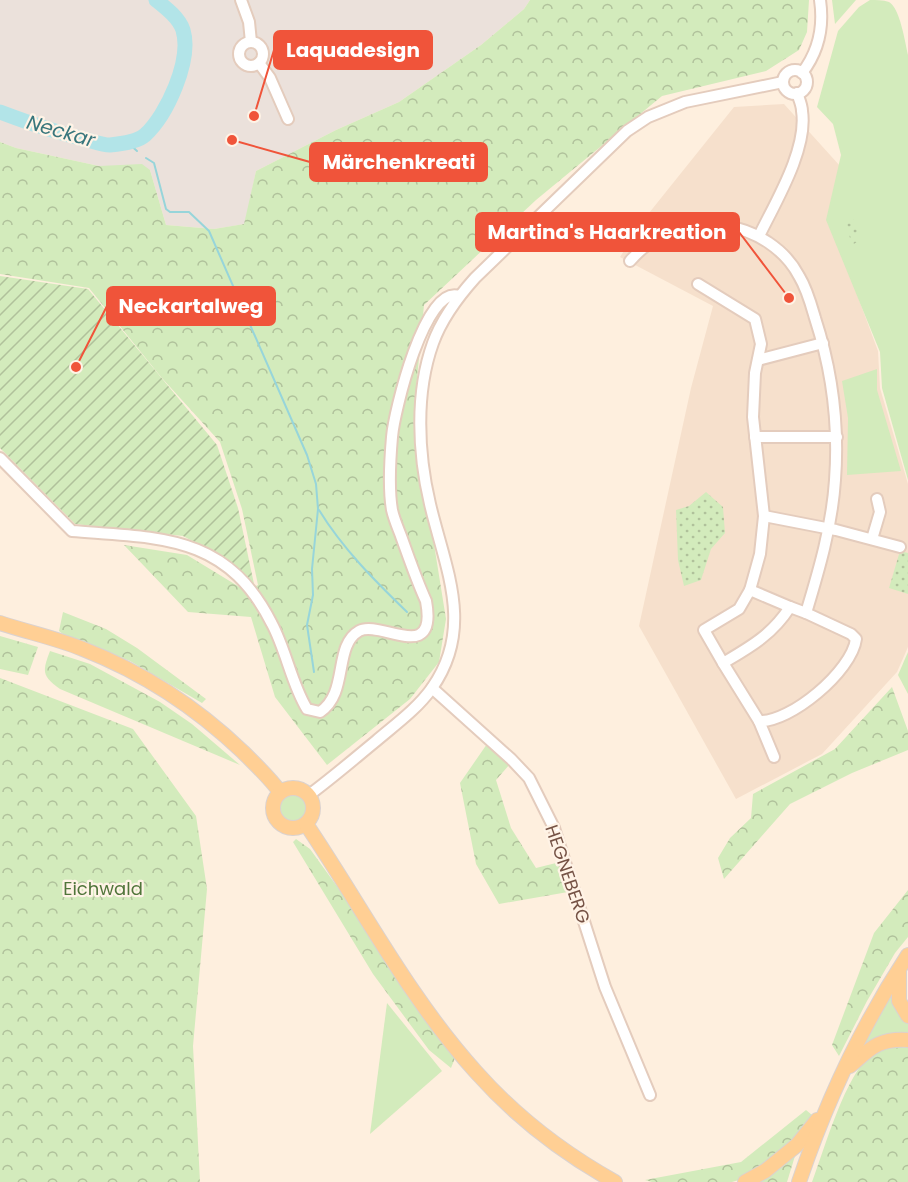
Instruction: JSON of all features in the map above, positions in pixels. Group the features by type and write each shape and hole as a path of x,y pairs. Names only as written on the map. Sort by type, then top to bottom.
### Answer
{"main road":[{"path":"0,623 81,648 142,677 188,706 224,734 280,792"},
{"path":"295,788 309,795 313,810 306,824 301,827 288,828 277,822 273,803 280,792 295,788"},
{"path":"306,824 407,981 454,1046 476,1072 523,1119 567,1153 597,1182"},
{"path":"799,1182 826,1109 843,1072 878,1005 908,955"},
{"path":"899,969 900,1001 908,1016"},
{"path":"843,1072 865,1051 879,1043 894,1039 908,1040"},
{"path":"745,1182 765,1171 797,1145 826,1109"},
{"path":"567,1153 615,1182"}],"street":[{"path":"241,0 249,22 251,42"},
{"path":"802,73 815,56 819,43 822,9 820,0"},
{"path":"251,42 258,44 263,57 259,63 247,66 240,57 241,47 251,42"},
{"path":"259,63 270,78 288,119"},
{"path":"791,70 802,73 806,79 806,87 797,93 786,90 783,82 785,75 791,70"},
{"path":"309,795 413,710 432,688 450,651 456,613 430,502 421,439 421,412 426,366 442,323 459,296 627,131 648,117 696,99 783,82"},
{"path":"759,236 796,158 803,123 797,93"},
{"path":"630,261 642,247 663,234 686,226 707,223 740,228 759,236 786,257 800,276 823,343 832,389 837,437 835,482 828,528 806,613"},
{"path":"698,284 755,319 761,344 753,391 755,437 764,516 760,554 750,590 739,609 704,630 759,721 774,757"},
{"path":"0,458 72,531 180,542 215,558 241,578 251,588 272,624 289,663 300,698 307,709 320,712 328,707 337,692 347,646 352,637 361,630 372,628 412,637 426,626 428,611 426,601 392,511 390,470 392,435 398,404 410,364 427,321 448,296 453,294 459,296"},
{"path":"758,360 823,343"},
{"path":"755,437 837,437"},
{"path":"873,539 880,512 877,499"},
{"path":"764,516 828,528 900,547"},
{"path":"750,590 806,613 851,634 856,639 855,647 847,660 808,701 767,722 759,721"},
{"path":"723,663 768,635 790,607"},
{"name":"HEGNEBERG","path":"432,688 529,778 554,828 605,987 650,1095"}],"shaded area":[{"path":"0,0 530,0 524,9 481,45 399,102 336,130 256,171 245,224 214,229 166,225 150,170 99,166 16,148 0,142"},
{"path":"784,104 840,166 829,219 878,351 880,388 908,484 908,647 897,672 822,754 736,799 639,626 691,388 713,306 620,257 645,218 734,107"}],"green space":[{"path":"530,0 809,0 807,32 799,50 766,71 662,96 536,200 424,305 415,400 417,469 433,538 446,619 439,662 410,699 327,765 275,697 251,617 188,612 124,545 187,555 246,591 258,585 242,509 220,442 161,377 89,288 0,274 0,142 16,148 99,166 142,164 150,170 166,225 214,229 244,224 256,171 336,130 399,102 481,45 524,9"},
{"path":"832,0 856,0 835,24"},
{"path":"870,0 887,1 893,5 908,55 908,480 882,388 880,352 826,220 841,155 833,124 817,107 838,31 859,7"},
{"path":"852,217 858,229 857,242 852,245 846,224"},
{"path":"0,276 88,289 217,445 238,508 254,584 213,552 183,536 75,524 0,448"},
{"path":"877,369 877,390 901,471 847,475 848,418 842,381"},
{"path":"706,492 723,507 725,533 711,549 701,580 684,586 678,560 676,510 689,506"},
{"path":"900,551 908,553 908,594 889,588"},
{"path":"63,612 106,629 137,648 206,699 202,703 130,661 68,638 59,631"},
{"path":"0,636 38,647 28,675 0,669"},
{"path":"50,651 90,664 160,702 192,724 240,765 60,689 50,681 45,673"},
{"path":"908,652 908,694 898,675"},
{"name":"Eichwald","path":"0,678 133,729 196,816 207,889 193,1046 200,1182 0,1182"},
{"path":"892,687 908,731 908,750 852,773 790,804 724,879 718,858 730,838 751,818 753,794 835,749"},
{"path":"487,744 510,764 496,780 511,828 536,868 560,862 568,892 499,904 476,864 460,783"},
{"path":"293,791 304,796 309,807 304,818 293,823 282,818 277,807 282,796"},
{"path":"296,839 310,849 349,903 396,977 455,1058 451,1068 429,1050 373,974 293,842"},
{"path":"908,890 908,937 895,953 867,1001 839,1056 832,1045 874,933"},
{"path":"894,990 908,1020 908,1034 890,1034 863,1046"},
{"path":"387,1003 442,1071 370,1134"},
{"path":"894,1046 908,1048 908,1182 812,1182 837,1113 853,1077 873,1053"},
{"path":"806,1110 812,1115 787,1146 767,1164 744,1178 732,1182 652,1182 645,1180 741,1162"},
{"path":"795,1156 787,1182 759,1182 761,1180"}],"waterway":[{"name":"Neckar","path":"0,112 55,131 110,145 129,142 145,135 169,101 176,86 184,56 183,30 172,14 156,0"},
{"path":"127,142 137,151"},
{"path":"146,158 154,163 166,209 170,212 189,212 209,231 307,455 316,484 318,509 312,569 313,595 307,625 314,672"},
{"path":"319,510 349,551 407,612"}],"place":[{"name":"Laquadesign","path":"254,116"},
{"name":"Märchenkreati","path":"232,140"},
{"name":"Martina's Haarkreation","path":"789,298"},
{"name":"Neckartalweg","path":"76,367"}]}
